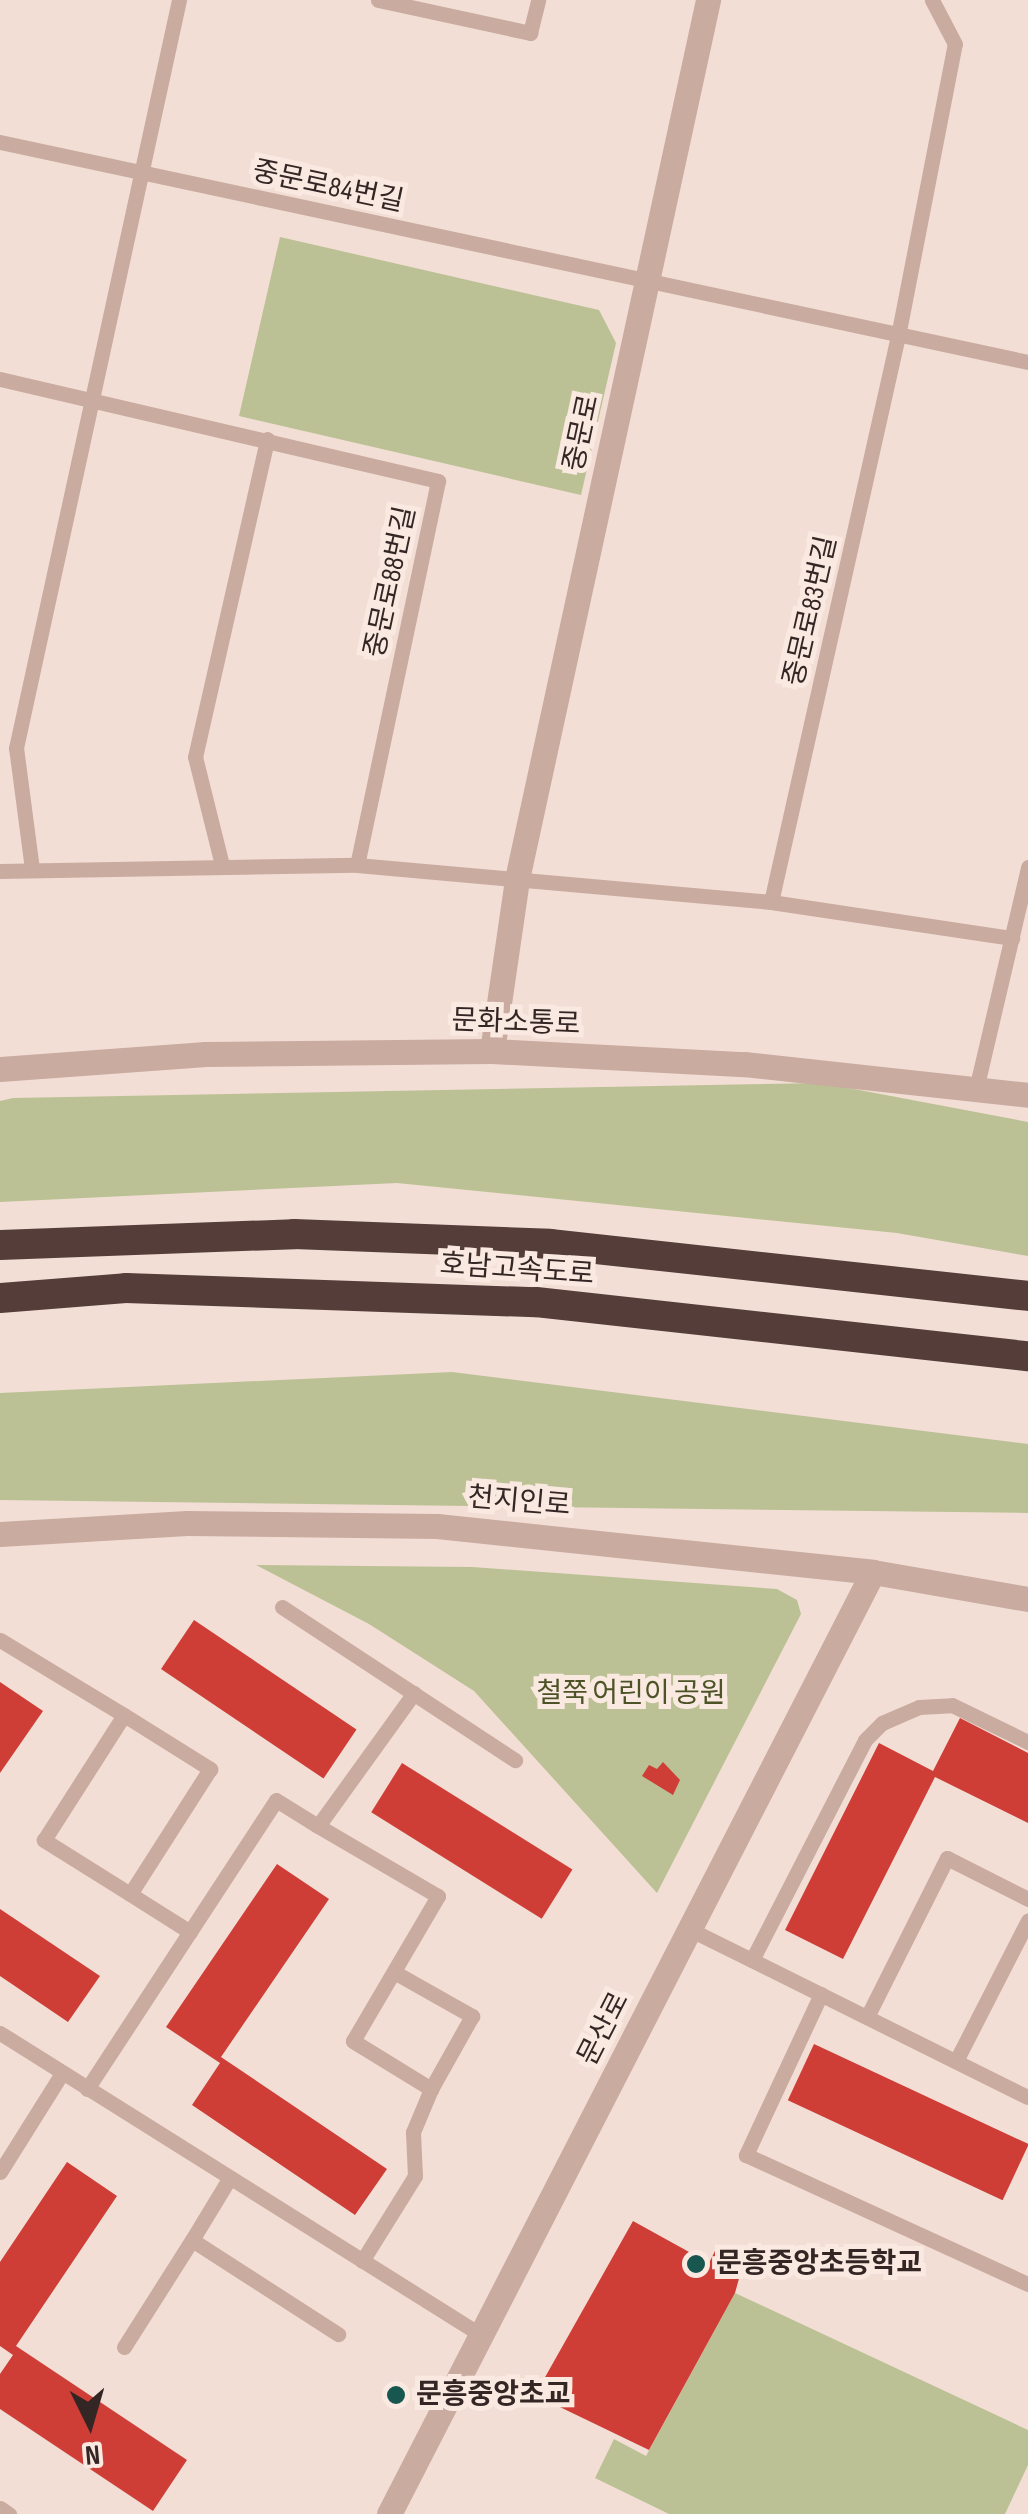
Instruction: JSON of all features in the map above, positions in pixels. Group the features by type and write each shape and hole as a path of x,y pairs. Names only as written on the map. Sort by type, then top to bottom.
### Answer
{"highway":[{"name":"호남고속도로","path":"0,1245 294,1234 550,1244 1028,1296"},
{"name":"호남고속도로","path":"0,1298 126,1288 536,1302 1028,1356"}],"street":[{"name":"중문로","path":"492,1051 517,879 708,0"},
{"name":"문화소통로","path":"0,1069 205,1054 492,1051 977,1085 1028,1095"},
{"name":"천지인로","path":"0,1534 187,1524 438,1526 873,1572 1028,1599"},
{"name":"문산로","path":"389,2514 873,1572"}],"lane":[{"path":"32,869 16,748 179,0"},
{"path":"378,0 530,33 538,0"},
{"name":"중문로83번길","path":"770,902 900,332 955,44 932,0"},
{"name":"중문로84번길","path":"0,142 646,280"},
{"path":"646,280 1028,362"},
{"name":"중문로88번길","path":"0,379 438,481 358,865"},
{"path":"222,866 195,756 267,439"},
{"path":"0,871 358,865 770,902 1012,938"},
{"path":"977,1085 1028,868"},
{"path":"282,1607 516,1760"},
{"path":"0,1640 210,1769 130,1894"},
{"path":"318,1826 414,1693"},
{"path":"752,1960 865,1740 882,1723 919,1707 952,1705 1028,1742"},
{"path":"124,1715 44,1840 190,1932"},
{"path":"87,2089 276,1800 438,1896 353,2041 430,2089"},
{"path":"866,2017 947,1858 1028,1899"},
{"path":"956,2061 1028,1920"},
{"path":"689,1929 1028,2096"},
{"path":"362,2262 415,2176 413,2132 430,2089 472,2016 394,1972"},
{"path":"821,1994 746,2155 1028,2284"},
{"path":"0,2033 481,2335"},
{"path":"0,2172 62,2073"},
{"path":"124,2347 230,2179"},
{"path":"192,2240 338,2334"},
{"path":"0,2508 9,2514"}],"green space":[{"path":"280,237 599,310 616,343 581,495 239,416"},
{"path":"822,1083 1028,1122 1028,1256 897,1233 397,1183 0,1202 0,1101 13,1098"},
{"path":"452,1372 1028,1444 1028,1513 0,1500 0,1393"},
{"name":"철쭉 어린이 공원","path":"256,1565 472,1567 777,1589 797,1600 801,1614 657,1893 474,1691 369,1624"},
{"path":"735,2293 1028,2430 1028,2465 1005,2514 669,2514 595,2478 614,2439 646,2456"}],"building":[{"path":"194,1620 356,1730 323,1779 161,1669"},
{"path":"0,1682 43,1711 0,1773"},
{"path":"960,1718 1028,1753 1028,1823 935,1777 843,1959 785,1930 879,1743 933,1771"},
{"path":"663,1762 680,1780 673,1795 642,1776 649,1765 657,1769"},
{"path":"402,1763 572,1870 542,1919 371,1812"},
{"path":"277,1864 329,1899 221,2057 387,2169 355,2215 192,2105 220,2063 166,2027"},
{"path":"0,1909 100,1976 68,2022 0,1976"},
{"path":"814,2044 1028,2144 1003,2200 788,2100"},
{"path":"67,2162 117,2196 16,2346 187,2460 153,2511 0,2409 0,2374 13,2355 0,2346 0,2262"},
{"path":"633,2221 709,2263 715,2251 743,2264 735,2293 649,2450 535,2395"}],"place":[{"name":"문흥중앙초등학교","path":"696,2264"},
{"name":"문흥중앙초교","path":"396,2395"}]}
